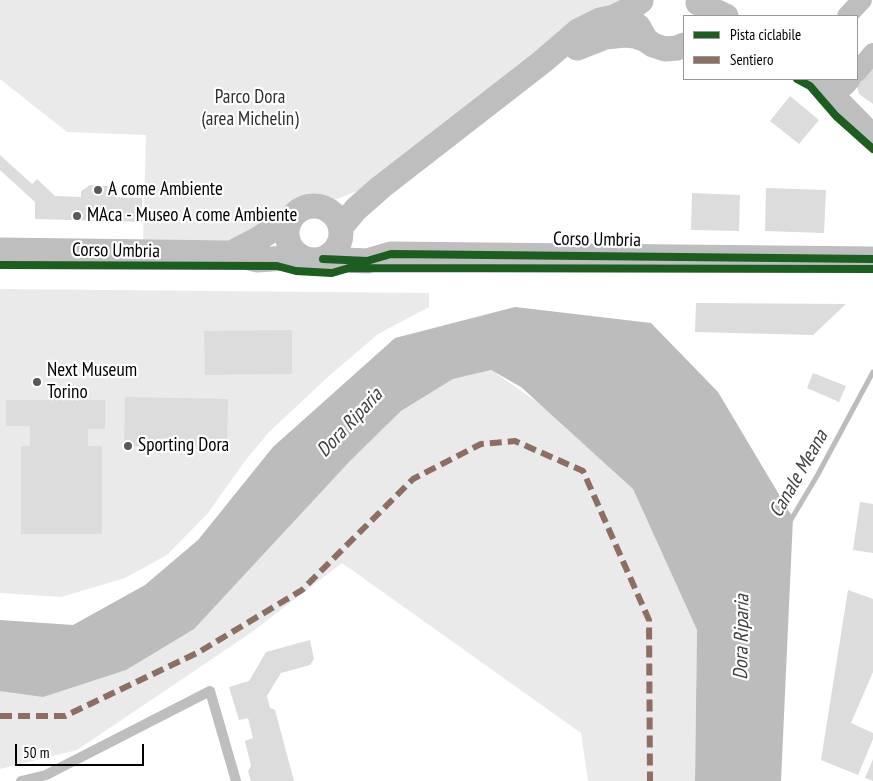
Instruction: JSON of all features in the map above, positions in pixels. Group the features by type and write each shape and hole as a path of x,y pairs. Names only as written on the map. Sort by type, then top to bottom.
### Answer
{"street":[{"path":"642,0 637,14 638,26 646,40"},
{"path":"381,187 323,207 307,206 299,210 291,218 286,233 292,249 311,258 335,251 341,232 356,209 381,187 542,62 578,31 600,20 614,17 632,8 642,0"},
{"path":"848,15 862,0"},
{"path":"698,6 723,15"},
{"path":"542,62 605,37 635,36 665,49 683,45"},
{"path":"858,65 873,53"},
{"path":"839,81 873,114"},
{"path":"839,81 873,137"},
{"path":"323,207 332,212 338,219 341,232"},
{"name":"Corso Umbria","path":"231,252 258,239 291,218"},
{"name":"Corso Umbria","path":"341,232 350,241 391,254"},
{"name":"Corso Umbria","path":"0,250 231,252 257,260 311,258 367,261 391,254 873,259"}],"lane":[{"path":"21,781 46,778 210,691 236,781"}],"green space":[{"name":"Parco Dora (area Michelin)","path":"0,0 630,0 363,189 337,199 307,202 295,207 254,240 143,241 146,135 67,132 0,79"},
{"name":"Sporting Dora","path":"0,289 429,293 429,307 378,334 329,376 269,432 245,461 208,513 167,555 125,578 61,597 0,593"},
{"path":"491,370 550,411 633,489 697,630 695,781 588,781 581,733 342,563 252,632 77,750 0,769 0,687 349,462 401,411 453,379"}],"water":[{"name":"Dora Riparia","path":"515,307 651,323 718,392 793,518 781,781 695,781 697,630 633,489 521,387 491,370 453,379 401,411 349,462 194,629 126,670 43,697 0,691 0,620 73,625 145,585 198,540 273,447 395,338"}],"building":[{"path":"873,66 873,104 859,94 857,86"},
{"path":"790,96 819,120 799,144 770,121"},
{"name":"A come Ambiente","path":"0,155 32,184 37,179 55,196 81,197 81,191 90,185 112,188 115,191 115,197 142,198 142,222 35,219 35,202 0,170"},
{"path":"766,188 826,190 824,233 765,231"},
{"path":"692,193 740,195 739,231 691,230"},
{"path":"696,303 846,304 813,335 695,332"},
{"path":"292,330 292,374 205,375 204,331"},
{"path":"813,373 846,386 839,402 807,388"},
{"path":"125,397 228,399 227,447 124,446"},
{"path":"6,400 105,400 105,429 88,429 88,446 102,446 102,534 21,534 21,446 30,446 30,426 6,426"},
{"path":"860,502 873,504 873,553 853,550"},
{"path":"848,590 873,599 873,672 851,723 873,733 873,739 858,775 821,760"},
{"path":"310,640 314,659 310,665 281,673 267,696 270,708 275,710 294,781 251,781 248,771 251,766 245,741 253,738 248,718 239,720 229,687 249,681 266,652"},
{"path":"873,759 873,781 865,778"}],"waterway":[{"name":"Canale Meana","path":"789,523 817,476 873,372"}],"marked path":[{"path":"0,716 65,716 199,652 302,590 413,479 481,444 515,441 583,471 649,620 650,781"}],"cycle path":[{"path":"799,80 810,86 836,116 873,149"},
{"path":"323,259 367,261 391,254 873,259"},
{"path":"0,265 277,266 296,271 332,273 349,268 873,269"}],"place":[{"name":"A come Ambiente","path":"98,190"},
{"name":"MAca - Museo A come Ambiente","path":"77,216"},
{"name":"Next Museum Torino","path":"37,382"},
{"name":"Sporting Dora","path":"128,446"}]}
